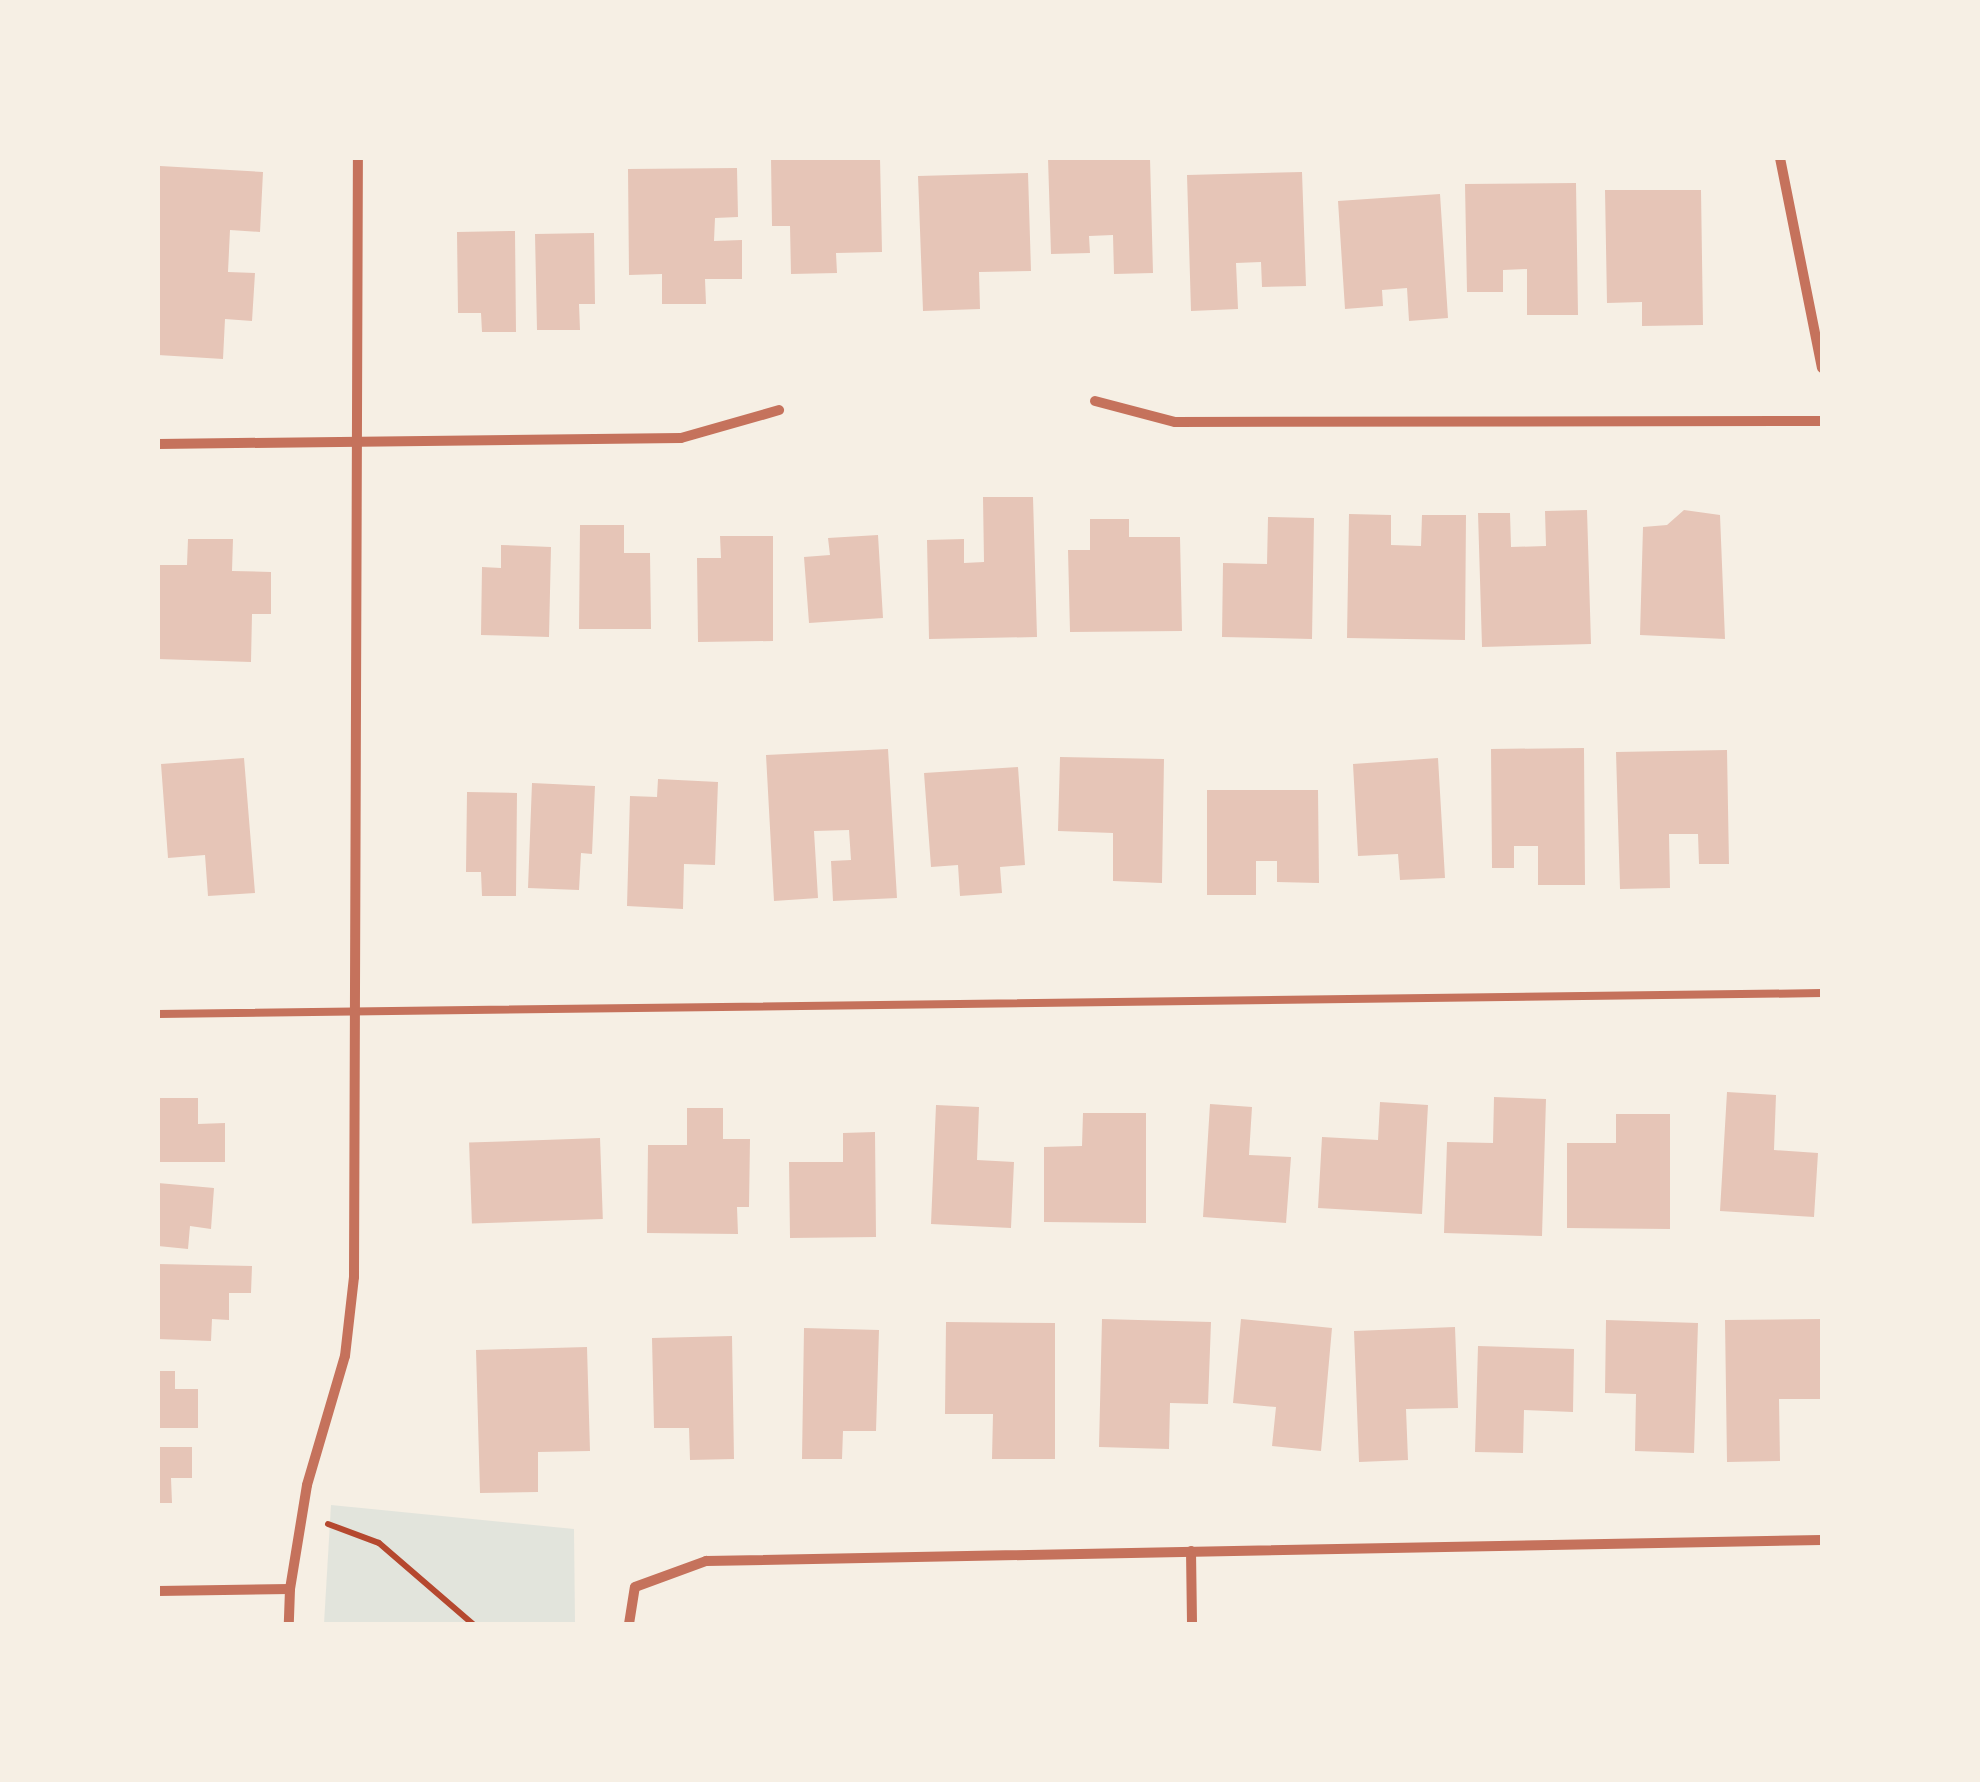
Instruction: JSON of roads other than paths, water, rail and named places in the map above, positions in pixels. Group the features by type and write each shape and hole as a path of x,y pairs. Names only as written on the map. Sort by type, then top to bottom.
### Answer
{"street":[{"path":"289,1624 290,1589 302,1515 350,1316 357,1011 358,158"},
{"path":"1780,158 1822,368"},
{"path":"1095,402 1175,422 1822,421"},
{"path":"158,444 681,438 779,410"},
{"path":"629,1624 635,1588 706,1561 1822,1540"},
{"path":"1191,1552 1192,1624"},
{"path":"158,1590 290,1589"}],"lane":[{"path":"158,1014 1822,994"}]}
